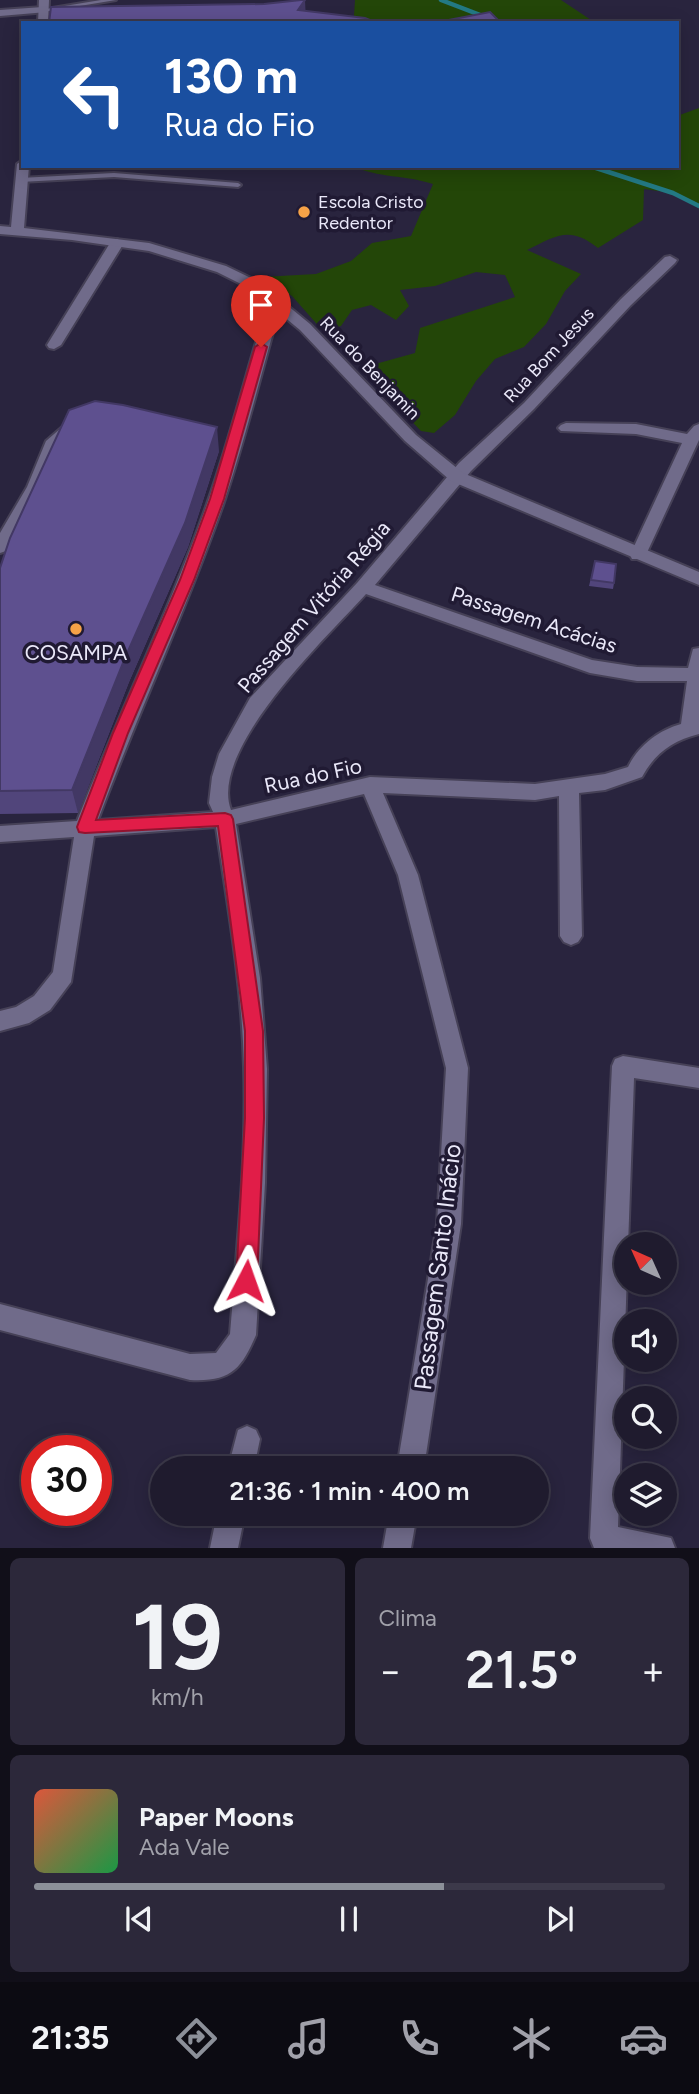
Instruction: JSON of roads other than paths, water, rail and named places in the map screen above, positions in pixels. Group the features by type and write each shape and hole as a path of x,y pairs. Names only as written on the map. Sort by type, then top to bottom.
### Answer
{"street":[{"path":"0,13 44,5"},
{"path":"17,232 22,168"},
{"name":"Rua do Benjamin","path":"0,230 117,243 199,259 282,304 425,454 457,477 699,579"},
{"path":"54,345 117,243"},
{"name":"Rua Bom Jesus","path":"457,477 670,260"},
{"path":"0,1021 21,1016 42,1003 63,975 85,827 121,733 187,580 217,499 224,445 269,322 282,304"},
{"path":"0,547 35,487 54,442 65,430 89,419"},
{"path":"566,428 636,429 695,435 638,555"},
{"name":"Passagem Vitória Régia","path":"0,1317 190,1367 214,1368 228,1360 237,1349 243,1335 254,1118 254,1031 225,819 219,803 222,776 243,727 257,704 363,587 457,477"},
{"name":"Passagem Acácias","path":"363,587 590,666 637,674 695,675"},
{"path":"695,727 695,675 699,654"},
{"name":"Rua do Fio","path":"0,834 225,819 370,785 535,792 569,788 605,782 635,772 643,755 678,732 695,727"},
{"name":"Passagem Santo Inácio","path":"370,785 408,875 457,1068 449,1224 413,1456"},
{"path":"569,788 571,936"},
{"path":"661,1548 604,1538 623,1066 699,1077"},
{"path":"243,1456 247,1439"},
{"path":"224,1548 229,1526"},
{"path":"397,1548 401,1526"}],"lane":[{"path":"44,5 113,0"},
{"path":"20,180 114,175 238,185"}],"waterway":[{"path":"441,0 496,21"},
{"path":"596,168 673,193 699,206"}],"place":[{"name":"Escola Cristo Redentor","path":"304,212"},
{"name":"COSAMPA","path":"76,629"}]}
